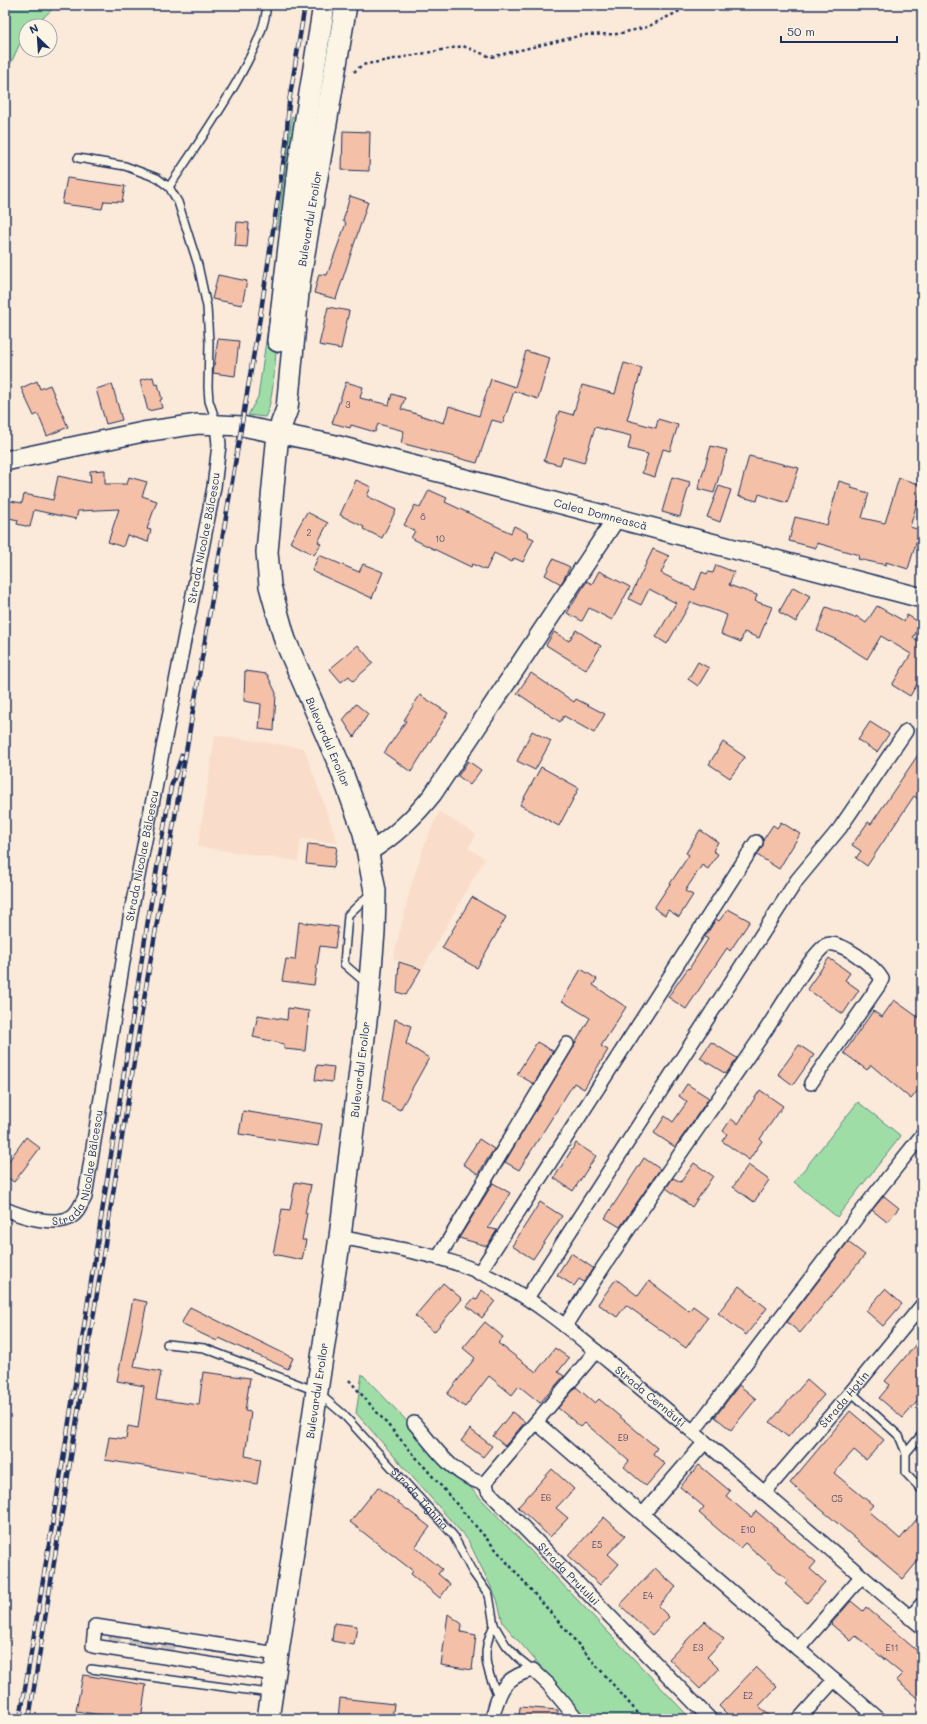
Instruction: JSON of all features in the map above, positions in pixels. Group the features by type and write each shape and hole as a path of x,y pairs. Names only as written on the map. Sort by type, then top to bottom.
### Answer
{"main road":[{"name":"Bulevardul Eroilor","path":"268,1719 340,1237 370,987 374,932 375,891 369,852 357,809 342,770 285,640 271,592 267,552 278,433 274,408 276,371 286,272 305,116 324,5"},
{"name":"Bulevardul Eroilor","path":"278,433 287,409 299,283 346,5"},
{"path":"5,461 171,427 217,424 242,426 278,433"},
{"name":"Calea Domnească","path":"278,433 301,446 329,457 922,598"},
{"name":"Calea Domnească","path":"278,433 332,444 612,525 922,610"}],"street":[{"name":"Strada Nicolae Bălcescu","path":"5,1209 46,1221 59,1221 71,1218 78,1210 84,1197 131,912 214,487 219,445 217,424"},
{"path":"369,852 402,828 418,813 433,794 612,525"},
{"path":"527,1298 797,880 840,828 906,731"},
{"path":"479,1273 756,842"},
{"path":"565,1326 764,1033 810,962 827,944 834,943 874,968 882,979 811,1083"},
{"path":"438,1258 567,1044"},
{"path":"693,1432 871,1199 922,1135"},
{"name":"Strada Cernăuți","path":"340,1237 438,1258 479,1273 527,1298 596,1351 705,1442 861,1577 922,1627"},
{"name":"Strada Hotin","path":"764,1493 851,1392 922,1305"},
{"path":"414,1423 459,1472 476,1482 486,1484 596,1351"},
{"path":"537,1423 879,1719"},
{"path":"643,1514 705,1442"},
{"name":"Strada Prutului","path":"486,1484 492,1496 710,1719"},
{"path":"798,1649 861,1577"},
{"path":"910,1618 922,1604"},
{"path":"95,1626 274,1674 93,1646 95,1626"},
{"path":"492,1719 498,1696 508,1680 519,1673 532,1670 548,1684 577,1719"},
{"path":"799,1719 834,1680"}],"lane":[{"path":"169,187 218,111 256,45 266,12 266,5"},
{"path":"78,158 125,166 157,178 169,187 178,202 198,265 207,307 209,343 209,401 217,424"},
{"path":"370,987 344,964 348,915 375,891"},
{"path":"167,1344 204,1348 316,1391"},
{"name":"Strada Tighina","path":"316,1391 342,1414 453,1535 472,1571 489,1595 494,1625"},
{"path":"851,1392 899,1436 906,1453 906,1473 922,1490"},
{"path":"906,1453 922,1434"},
{"path":"494,1625 514,1654 532,1670"},
{"path":"494,1625 487,1640 486,1654 489,1676 498,1696"},
{"path":"91,1669 274,1674"}],"path":[{"path":"351,77 355,70 362,64 463,46 491,57 583,35 617,34 647,27 692,5"},
{"path":"349,1380 643,1719"},
{"path":"838,1719 840,1716 843,1719"}],"shaded area":[{"path":"215,735 304,748 338,843 301,839 298,861 198,847"},
{"path":"439,812 476,834 468,848 485,858 423,968 393,959 411,885 425,843"}],"green space":[{"path":"5,5 57,5 43,18 18,18 18,48 9,67 5,89"},
{"path":"292,116 296,118 272,391 265,417 248,415 258,397 282,229 277,229"},
{"path":"858,1102 901,1136 837,1217 794,1182"},
{"path":"362,1374 691,1719 586,1719 503,1623 497,1599 468,1540 356,1413"}],"building":[{"path":"343,131 370,132 369,171 342,170"},
{"path":"67,178 125,186 122,202 104,201 102,209 62,204"},
{"path":"350,196 368,202 336,299 314,293 319,274 327,275 346,223 343,221"},
{"path":"237,222 249,223 247,247 235,246"},
{"path":"218,275 247,281 242,305 212,299"},
{"path":"328,307 349,311 341,349 319,345"},
{"path":"218,339 239,341 235,376 213,373"},
{"path":"526,351 550,358 538,399 514,391 503,423 492,420 477,463 401,443 404,431 378,424 375,432 351,425 350,428 332,423 346,382 363,387 360,398 389,405 392,394 405,398 401,409 444,423 449,406 479,416 491,379 515,387"},
{"path":"624,363 642,368 627,420 656,428 658,419 678,425 670,451 663,449 655,477 642,473 648,454 628,449 631,436 595,427 584,463 563,457 560,465 544,461 559,411 573,415 582,385 615,394"},
{"path":"153,377 155,385 158,384 162,399 160,400 162,408 148,411 140,380"},
{"path":"37,381 40,389 50,385 68,427 47,436 38,414 34,416 21,388"},
{"path":"112,384 122,420 106,424 96,389"},
{"path":"711,446 727,450 714,493 698,489"},
{"path":"749,456 799,468 787,503 759,494 757,501 738,496"},
{"path":"105,470 105,484 127,484 129,477 147,482 142,496 157,501 147,529 151,530 148,542 127,535 123,547 108,542 119,509 78,511 76,519 34,510 30,527 17,524 18,520 5,517 5,500 22,503 24,494 53,500 58,476 91,483 90,471"},
{"path":"672,477 690,482 680,517 662,512"},
{"path":"899,478 922,485 910,527 920,530 908,569 886,562 886,565 858,559 859,555 817,543 816,548 789,541 795,517 827,525 839,481 852,485 851,488 869,493 862,518 885,523"},
{"path":"356,480 371,487 367,496 396,510 382,538 363,529 364,527 340,515"},
{"path":"719,486 731,490 720,522 707,517"},
{"path":"429,490 447,498 445,502 511,533 514,526 528,533 527,536 534,539 523,562 514,558 512,562 494,553 486,570 472,564 471,567 411,538 415,531 404,525 415,505 420,508"},
{"path":"307,512 328,523 318,542 321,544 314,555 290,542"},
{"path":"653,549 669,556 661,573 695,590 702,572 707,574 708,572 713,573 716,565 734,572 729,585 757,595 755,601 772,607 759,638 744,632 741,642 721,634 727,615 691,602 667,644 656,637 676,603 649,589 641,605 629,599"},
{"path":"319,555 359,572 363,564 383,572 372,598 312,571"},
{"path":"553,559 570,567 561,584 545,575"},
{"path":"599,571 630,587 612,620 589,608 582,621 567,613 587,581 592,584"},
{"path":"793,587 810,596 796,622 779,612"},
{"path":"877,606 904,621 907,615 921,623 913,638 919,641 922,635 922,676 910,696 892,685 911,654 881,636 867,659 839,641 817,631 826,607 855,618 856,616 866,623"},
{"path":"576,630 601,646 586,670 546,645 554,632 569,641"},
{"path":"358,645 373,663 353,681 349,676 341,682 330,669"},
{"path":"698,662 709,668 698,686 688,679"},
{"path":"245,671 267,674 276,693 274,731 259,729 261,704 244,701"},
{"path":"531,673 574,702 576,699 605,714 594,733 564,716 560,722 517,693"},
{"path":"420,695 448,713 411,772 384,753 406,721 404,720"},
{"path":"356,704 368,714 354,737 343,720"},
{"path":"870,722 889,734 877,752 858,740"},
{"path":"532,731 551,741 535,770 517,761"},
{"path":"723,742 745,757 730,778 709,764"},
{"path":"922,749 922,802 914,796 867,866 856,858 861,851 852,845 868,822 871,824"},
{"path":"468,761 481,770 470,785 458,776"},
{"path":"541,767 579,788 559,826 520,805"},
{"path":"781,822 800,834 779,869 757,855 763,846 763,840 773,825 777,828"},
{"path":"700,830 718,842 713,851 718,854 708,869 702,865 685,891 693,895 679,917 668,910 665,915 654,908 689,855 686,853"},
{"path":"308,844 337,847 334,867 306,864"},
{"path":"472,897 506,917 477,968 442,948"},
{"path":"728,909 750,921 730,951 727,948 686,1009 668,997 688,968 689,969 708,939 705,937 716,919 719,921"},
{"path":"299,922 338,927 335,948 320,946 314,985 282,981 286,959 295,960"},
{"path":"829,958 850,973 845,980 859,990 843,1014 807,989"},
{"path":"399,962 421,969 406,995 397,992"},
{"path":"581,969 597,979 593,985 626,1007 601,1046 608,1050 584,1089 574,1083 519,1170 505,1162 590,1018 562,1001"},
{"path":"894,1000 922,1020 922,1085 911,1099 871,1065 867,1070 844,1053 873,1011 882,1017"},
{"path":"288,1008 309,1011 305,1051 284,1049 284,1044 253,1037 258,1015 287,1020"},
{"path":"395,1019 411,1026 406,1044 429,1058 400,1110 382,1101"},
{"path":"537,1042 553,1051 534,1084 517,1074"},
{"path":"711,1042 737,1058 726,1074 700,1058"},
{"path":"799,1045 814,1055 793,1085 778,1074"},
{"path":"317,1065 334,1067 332,1082 315,1080"},
{"path":"687,1084 709,1098 675,1147 654,1133 665,1116 673,1122 687,1102 679,1096"},
{"path":"760,1090 783,1106 760,1139 762,1141 749,1160 722,1141 727,1134 723,1131 731,1119 738,1124"},
{"path":"243,1111 322,1124 318,1146 239,1134"},
{"path":"26,1137 40,1148 14,1182 5,1176 5,1166"},
{"path":"479,1139 494,1149 478,1174 463,1164"},
{"path":"576,1143 596,1156 573,1191 554,1178"},
{"path":"644,1158 660,1169 620,1227 605,1218"},
{"path":"694,1163 713,1176 692,1207 666,1188 673,1178 681,1182"},
{"path":"748,1165 769,1180 754,1202 733,1187"},
{"path":"295,1182 311,1185 305,1213 307,1213 302,1240 306,1240 302,1260 273,1254 282,1209 290,1210"},
{"path":"493,1183 510,1193 488,1228 497,1230 487,1246 459,1238"},
{"path":"884,1196 899,1208 887,1222 872,1210"},
{"path":"540,1202 562,1216 533,1259 512,1246"},
{"path":"848,1242 865,1255 800,1333 787,1322"},
{"path":"571,1253 593,1268 584,1282 579,1279 574,1286 557,1275"},
{"path":"616,1279 638,1296 649,1281 689,1311 693,1306 708,1317 686,1348 626,1305 617,1317 598,1304"},
{"path":"443,1283 462,1299 434,1332 415,1316"},
{"path":"739,1286 767,1308 746,1335 718,1313"},
{"path":"885,1289 902,1304 883,1326 866,1311"},
{"path":"482,1290 495,1301 482,1318 467,1306 474,1298 477,1299"},
{"path":"133,1299 147,1302 134,1367 161,1372 156,1399 199,1405 203,1372 250,1378 245,1411 251,1412 245,1456 261,1459 257,1484 105,1460 109,1437 126,1439 128,1426 138,1428 144,1386 117,1381"},
{"path":"190,1307 293,1358 288,1369 219,1338 217,1341 181,1324"},
{"path":"485,1322 503,1337 498,1343 536,1372 555,1348 569,1358 558,1372 564,1376 540,1403 519,1386 512,1395 489,1376 465,1407 447,1394 475,1358 463,1348"},
{"path":"922,1337 922,1396 903,1418 879,1398 890,1385 885,1381"},
{"path":"807,1380 824,1395 788,1437 770,1422"},
{"path":"739,1385 756,1399 731,1430 715,1417"},
{"path":"576,1387 595,1403 599,1399 657,1448 653,1454 665,1464 646,1486 624,1467 629,1461 585,1423 581,1427 558,1408"},
{"path":"850,1411 884,1440 866,1460 854,1450 834,1473 873,1505 868,1511 900,1539 922,1513 922,1556 903,1579 790,1483"},
{"path":"512,1412 525,1422 505,1446 493,1436"},
{"path":"470,1429 492,1446 483,1457 461,1441"},
{"path":"699,1465 730,1491 726,1496 751,1517 756,1511 816,1562 810,1569 825,1582 807,1603 785,1584 788,1580 745,1543 740,1548 699,1513 704,1507 680,1487"},
{"path":"552,1469 574,1489 556,1508 568,1518 550,1537 518,1507"},
{"path":"378,1487 430,1527 415,1547 442,1569 438,1574 450,1584 440,1598 411,1574 413,1571 350,1522"},
{"path":"604,1517 625,1536 608,1554 619,1564 600,1585 568,1556"},
{"path":"655,1568 676,1587 658,1606 669,1617 652,1635 620,1605"},
{"path":"851,1601 863,1611 866,1607 922,1655 922,1702 896,1680 902,1674 856,1636 851,1641 831,1624"},
{"path":"448,1614 462,1624 461,1632 476,1635 472,1670 441,1665"},
{"path":"705,1621 724,1639 707,1657 719,1669 700,1689 669,1659"},
{"path":"334,1623 357,1626 354,1645 332,1641"},
{"path":"756,1667 777,1687 759,1706 773,1719 732,1719 719,1706"},
{"path":"83,1675 146,1685 141,1719 124,1719 76,1711"},
{"path":"340,1698 394,1704 392,1719 338,1719"},
{"path":"520,1707 558,1710 557,1719 519,1719"}],"tunnel":[{"path":"113,1649 116,1630"},
{"path":"133,1653 137,1633"},
{"path":"148,1655 151,1635"},
{"path":"165,1657 170,1638"}],"railway":[{"path":"29,1719 146,987 260,317 286,144 289,102 305,5"},
{"path":"20,1719 63,1460 148,920 171,787 182,755"}]}
